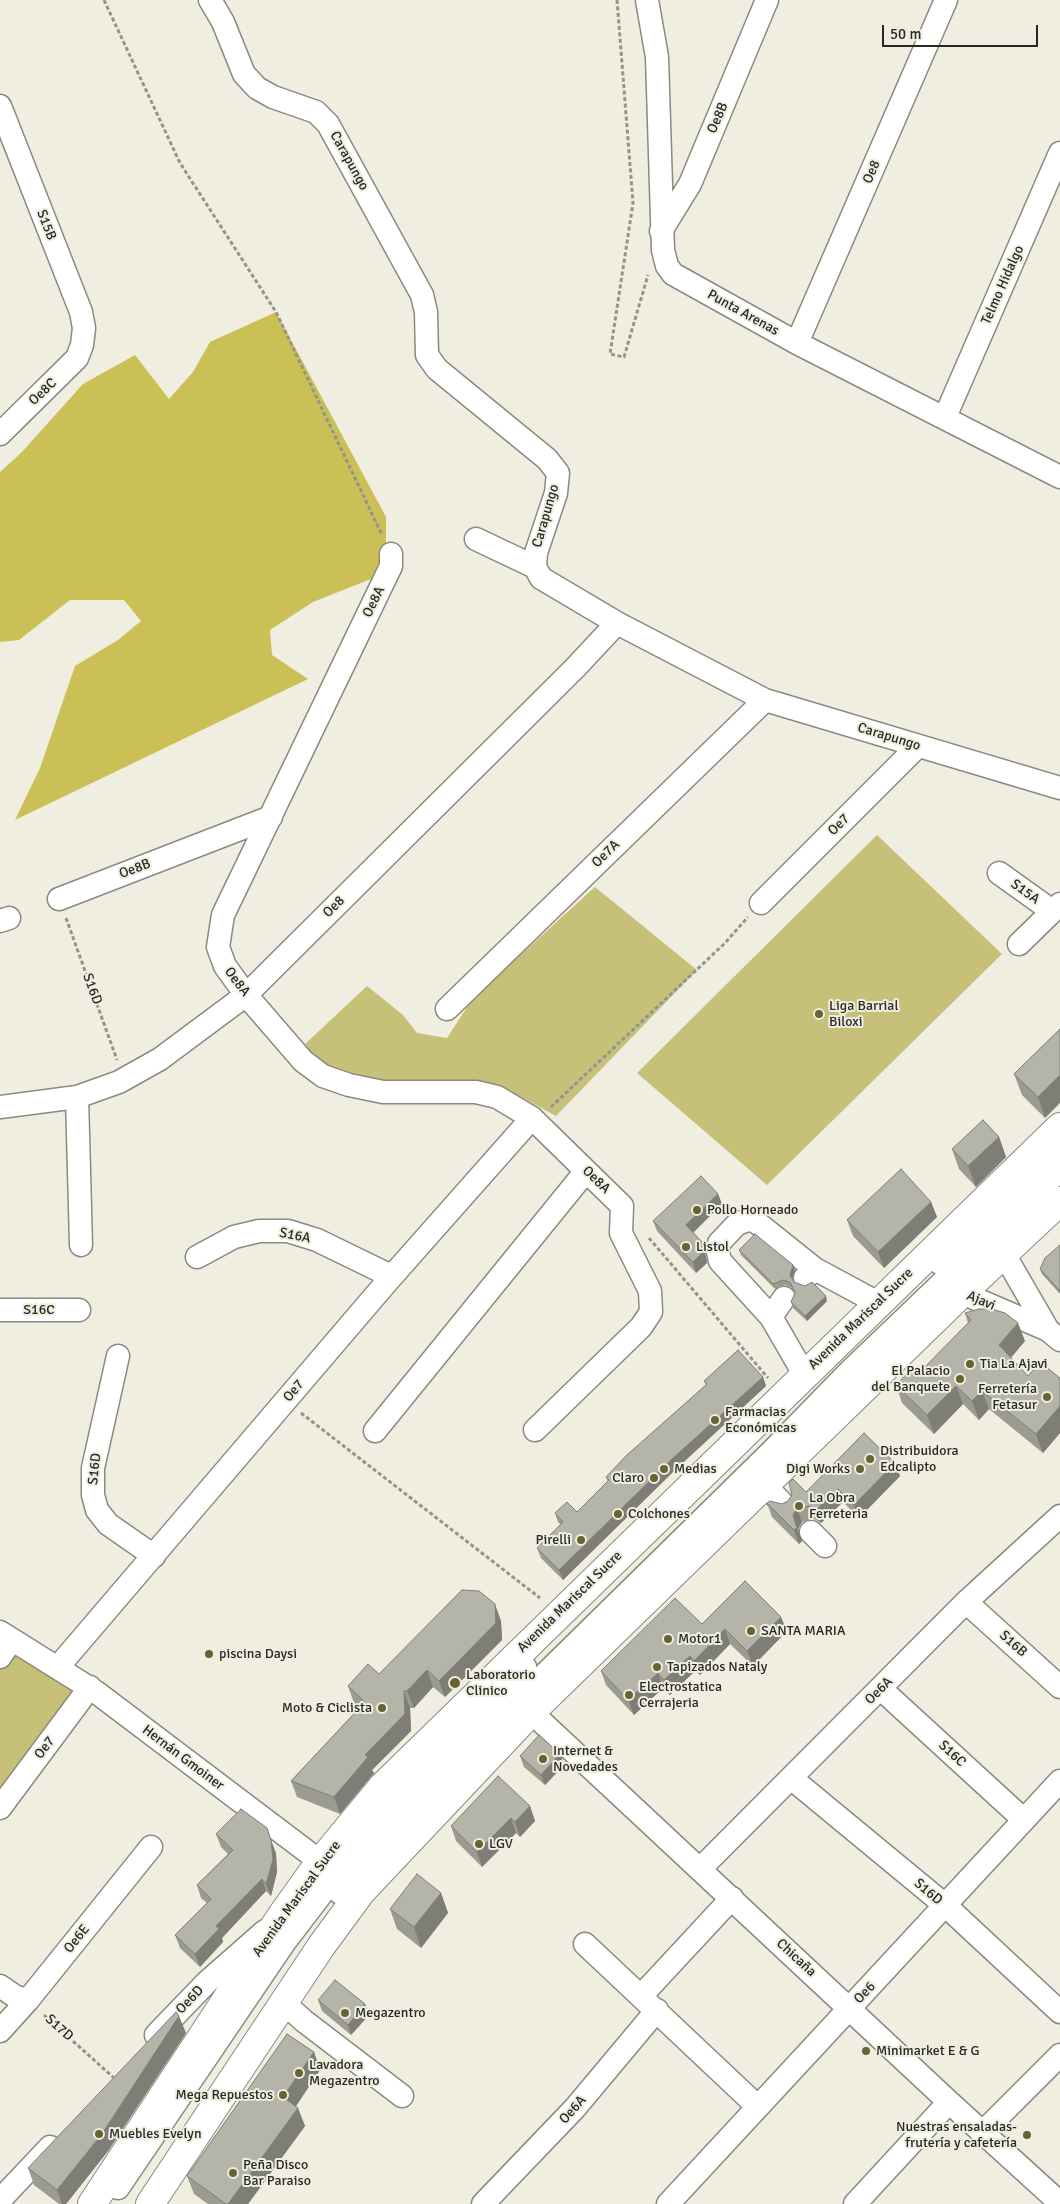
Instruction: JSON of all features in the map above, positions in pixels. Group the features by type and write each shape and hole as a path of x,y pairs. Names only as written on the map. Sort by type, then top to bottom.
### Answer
{"main road":[{"name":"Avenida Mariscal Sucre","path":"92,2204 282,1915 341,1877 531,1712 765,1485 942,1274 984,1235 1060,1127"},
{"name":"Avenida Mariscal Sucre","path":"150,2204 284,2002 383,1786 878,1303 942,1274 984,1235 1060,1201"}],"street":[{"name":"Carapungo","path":"210,0 223,22 244,74 257,88 273,97 316,112 328,124 422,295 426,312 427,355 437,369 547,460 558,473 556,493 536,553 534,567 541,578 617,623 765,700 1060,788"},
{"name":"Punta Arenas","path":"647,0 657,58 661,231 666,266 673,274 798,343 1060,477"},
{"name":"Oe8B","path":"661,231 690,184 768,0"},
{"name":"Oe8","path":"798,343 946,0"},
{"name":"S15B","path":"0,106 81,312 84,328 82,345"},
{"name":"Telmo Hidalgo","path":"945,417 1060,154"},
{"name":"Oe8C","path":"0,434 66,370 76,358 82,345"},
{"path":"476,539 534,567"},
{"name":"Oe8A","path":"391,554 391,566 220,926 218,947 221,959 246,995 303,1062 323,1076 348,1085 383,1092 476,1092 496,1097 534,1120 622,1206 621,1233 650,1291 651,1312 641,1326 534,1430"},
{"name":"Oe8","path":"0,1108 77,1098 125,1080 160,1059 246,995 575,668 617,623"},
{"name":"Oe7A","path":"447,1008 765,700"},
{"name":"Oe7","path":"761,903 918,746"},
{"name":"Oe8B","path":"59,899 271,816"},
{"name":"S15A","path":"999,873 1056,908"},
{"path":"1019,944 1056,908"},
{"path":"77,1098 81,1244"},
{"name":"Oe7","path":"58,1667 391,1276 534,1120"},
{"path":"984,1235 1060,1147"},
{"path":"984,1235 1060,1170"},
{"path":"375,1431 586,1171"},
{"path":"804,1374 771,1317 720,1261 720,1243 737,1224 748,1220 755,1221 810,1274 878,1303"},
{"name":"S16A","path":"197,1257 234,1236 259,1231 288,1231 317,1240 391,1276"},
{"name":"Ajavi","path":"984,1235 1054,1335"},
{"path":"125,2204 305,1936 375,1824 466,1725 798,1398 942,1274"},
{"name":"Ajavi","path":"942,1274 1054,1335"},
{"path":"771,1317 784,1298"},
{"name":"S16C","path":"0,1310 79,1310"},
{"name":"S16D","path":"118,1356 92,1468 92,1495 97,1510 108,1524 154,1556"},
{"path":"765,1485 784,1505"},
{"name":"Oe6A","path":"700,1869 966,1602 1059,1518"},
{"name":"S16B","path":"966,1602 1060,1687"},
{"name":"Hernán Gmoiner","path":"4,1643 58,1667 90,1687 341,1877"},
{"name":"Oe7","path":"0,1808 90,1687"},
{"name":"S16C","path":"881,1689 1024,1820"},
{"name":"Chicaña","path":"531,1712 1060,2203"},
{"name":"S16D","path":"791,1778 946,1906 1060,2012"},
{"name":"Oe6","path":"668,2204 1060,1781"},
{"name":"Oe6E","path":"0,2031 28,2000 151,1846"},
{"path":"106,2204 284,1943 341,1877"},
{"name":"Oe6A","path":"483,2204 575,2108 649,2003 732,1898"},
{"name":"Oe6D","path":"141,2050 207,1982 282,1915"},
{"path":"585,1944 757,2106"},
{"path":"0,1986 16,1997 28,2000"},
{"path":"284,2002 304,2020 402,2096"},
{"path":"984,2132 1060,2055"},
{"path":"855,2204 949,2102"},
{"path":"0,2200 67,2128"}],"path":[{"path":"104,0 180,163 276,312 391,554"},
{"path":"617,0 633,203 610,354 624,357 650,268"},
{"name":"S16D","path":"59,899 125,1080"},
{"path":"534,1120 724,944 761,903"},
{"path":"647,1236 782,1396"},
{"path":"294,1408 540,1598"},
{"name":"S17D","path":"28,2000 114,2078"}],"shaded area":[{"path":"276,312 386,517 386,547 371,579 313,602 270,630 272,655 308,679 15,820 40,768 75,666 118,640 141,621 124,600 70,600 19,640 0,642 0,472 21,453 83,384 135,355 169,399 193,372 210,342"},
{"name":"Liga Barrial Biloxi","path":"877,835 1002,954 767,1185 637,1073"},
{"path":"595,887 697,970 556,1116 510,1091 486,1084 444,1085 369,1080 334,1071 303,1046 367,986 403,1015 417,1033 447,1038 473,998"},
{"path":"15,1650 77,1694 0,1799 0,1670"}],"building":[{"path":"1060,1029 1060,1075 1038,1097 1014,1074"},
{"path":"983,1120 999,1137 968,1166 952,1149"},
{"path":"901,1169 931,1202 878,1252 847,1220"},
{"path":"701,1176 718,1194 686,1225 701,1241 703,1252 693,1262 653,1221"},
{"path":"755,1234 793,1265 790,1275 794,1282 805,1286 812,1282 826,1296 805,1316 791,1302 795,1293 790,1282 783,1280 773,1284 739,1250"},
{"path":"1060,1245 1060,1291 1040,1269 1045,1258"},
{"path":"979,1309 992,1309 1005,1313 1018,1323 999,1345 1028,1376 1040,1362 1060,1378 1060,1406 1036,1434 982,1391 972,1401 956,1386 927,1415 896,1385 913,1367 919,1373 971,1320 965,1313"},
{"path":"738,1350 763,1377 671,1460 559,1570 537,1548 563,1522 555,1513 567,1502 577,1512 609,1480 606,1477 627,1455 707,1384 704,1381"},
{"path":"864,1433 895,1463 854,1505 838,1489 816,1510 809,1506 797,1509 793,1515 797,1528 794,1530 767,1503 770,1501 782,1504 788,1501 792,1495 789,1483 793,1479 806,1492"},
{"path":"745,1581 781,1617 747,1651 725,1629 694,1661 690,1656 664,1680 658,1673 628,1700 601,1671 675,1598 702,1624"},
{"path":"462,1590 479,1591 495,1604 496,1623 439,1681 427,1670 407,1691 404,1691 405,1714 365,1755 368,1757 334,1797 291,1781 365,1702 348,1686 368,1664 379,1674"},
{"path":"539,1735 560,1754 541,1775 520,1756"},
{"path":"498,1776 530,1806 515,1822 511,1818 477,1852 451,1826"},
{"path":"241,1809 267,1828 271,1840 273,1860 266,1884 262,1879 216,1926 219,1929 195,1954 175,1935 211,1899 197,1885 233,1850 216,1834"},
{"path":"417,1874 441,1893 414,1927 390,1909"},
{"path":"335,1980 365,2004 348,2025 318,2000"},
{"path":"176,2012 179,2016 102,2134 57,2190 28,2168"},
{"path":"287,2034 314,2052 283,2097 298,2108 228,2204 226,2204 187,2176"}],"place":[{"name":"Liga Barrial Biloxi","path":"819,1014"},
{"name":"Pollo Horneado","path":"697,1210"},
{"name":"Listol","path":"686,1247"},
{"name":"Tia La Ajavi","path":"970,1364"},
{"name":"El Palacio del Banquete","path":"960,1379"},
{"name":"Ferretería Fetasur","path":"1047,1397"},
{"name":"Farmacias Económicas","path":"715,1420"},
{"name":"Distribuidora Edcalipto","path":"870,1459"},
{"name":"Medias","path":"664,1469"},
{"name":"Digi Works","path":"860,1469"},
{"name":"Claro","path":"654,1478"},
{"name":"La Obra Ferreteria","path":"799,1506"},
{"name":"Colchones","path":"618,1514"},
{"name":"Pirelli","path":"581,1540"},
{"name":"SANTA MARIA","path":"751,1631"},
{"name":"Motor1","path":"668,1639"},
{"name":"piscina Daysi","path":"209,1654"},
{"name":"Tapizados Nataly","path":"657,1667"},
{"name":"Laboratorio Clinico","path":"455,1683"},
{"name":"Electrostatica Cerrajeria","path":"629,1695"},
{"name":"Moto & Ciclista","path":"382,1708"},
{"name":"Internet & Novedades","path":"543,1759"},
{"name":"LGV","path":"479,1844"},
{"name":"Megazentro","path":"345,2013"},
{"name":"Minimarket E & G","path":"866,2051"},
{"name":"Lavadora Megazentro","path":"299,2073"},
{"name":"Mega Repuestos","path":"283,2095"},
{"name":"Muebles Evelyn","path":"99,2134"},
{"name":"Nuestras ensaladas- frutería y cafetería","path":"1027,2135"},
{"name":"Peña Disco Bar Paraiso","path":"233,2173"}]}
